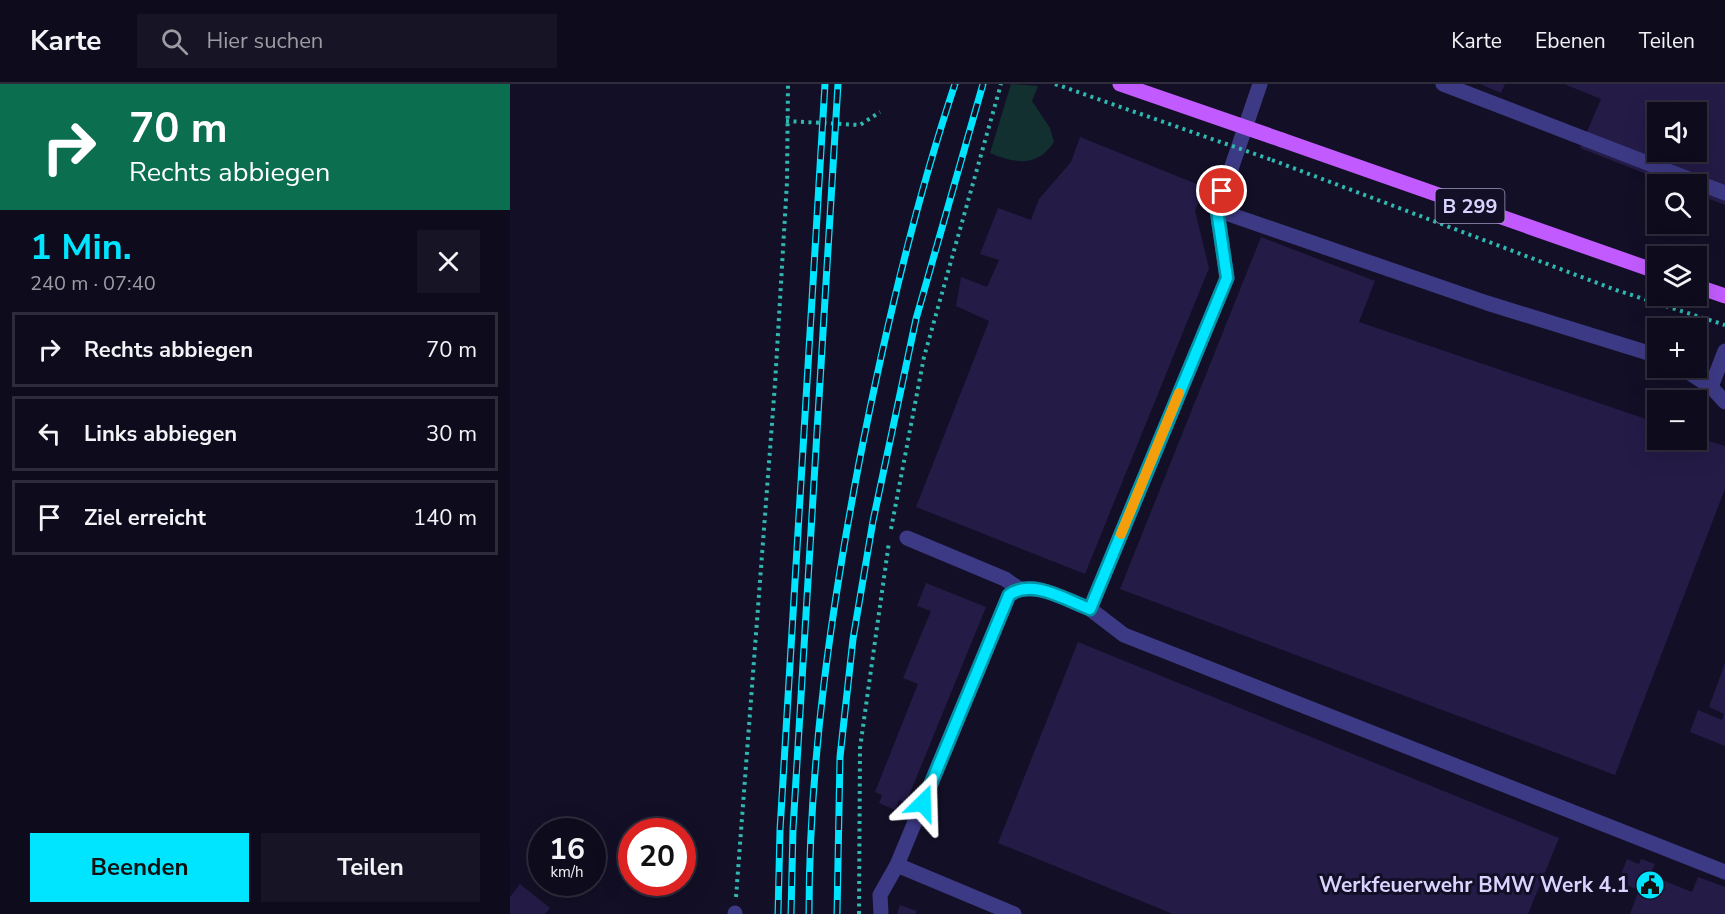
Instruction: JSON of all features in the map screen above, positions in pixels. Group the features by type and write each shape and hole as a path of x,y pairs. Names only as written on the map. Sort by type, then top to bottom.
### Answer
{"main road":[{"name":"B 299","path":"1120,84 1647,268"},
{"path":"1707,290 1725,296"}],"lane":[{"path":"1090,609 1227,278 1217,210 1260,84"},
{"path":"1443,84 1725,193"},
{"path":"1217,210 1487,303 1647,353"},
{"path":"1711,387 1725,351"},
{"path":"1697,378 1711,387 1725,402"},
{"path":"907,538 1005,579 1018,588"},
{"path":"881,914 880,895 897,865 1009,595 1018,588 1031,587 1090,609 1124,635 1725,872"},
{"path":"897,865 1014,914"}],"path":[{"path":"735,913 775,384 787,182 786,121 789,84"},
{"path":"858,914 860,748 882,585 924,357 1000,84"},
{"path":"1055,84 1272,160 1617,290 1725,326"},
{"path":"786,121 860,125 880,112"}],"green space":[{"path":"1011,84 1038,86 1032,101 1050,128 1054,142 1041,156 1025,161 1008,159 990,153"}],"building":[{"path":"1480,84 1505,84 1501,93"},
{"path":"1564,84 1725,84 1725,205 1707,198 1707,174 1647,174 1580,148 1601,99"},
{"path":"1080,137 1204,187 1195,211 1209,268 1085,574 916,507 989,321 956,306 961,277 987,287 999,260 980,254 998,208 1031,220 1039,199 1071,162"},
{"path":"1261,237 1375,281 1359,322 1647,419 1647,450 1707,450 1707,440 1725,446 1725,489 1615,775 1120,589"},
{"path":"926,583 986,607 906,803 899,800 895,810 879,803 882,795 875,792 918,684 903,678 931,611 917,606"},
{"path":"1078,642 1559,838 1528,914 1173,914 998,843"},
{"path":"1725,663 1725,746 1690,732 1698,710 1722,720 1724,714 1709,707"},
{"name":"Werkfeuerwehr BMW Werk 4.1","path":"1627,859 1639,864 1641,859 1655,864 1650,875 1692,892 1698,877 1725,887 1725,914 1630,914 1639,890 1618,882"},
{"path":"520,884 528,890 528,896 535,896 550,908 545,914 510,914 510,897"},
{"path":"900,905 917,911 915,914 897,914"}],"railway":[{"path":"778,914 780,830 825,84"},
{"path":"791,914 793,829 838,84"},
{"path":"809,914 817,744 839,575 869,415 901,272 926,177 955,84"},
{"path":"837,914 840,757 853,639 873,521 916,319 983,84"}],"slow traffic":[{"path":"1121,534 1179,393"}],"place":[{"name":"Werkfeuerwehr BMW Werk 4.1","path":"1650,885"}],"route":[{"path":"923,803 1009,595 1018,588 1031,587 1090,609 1227,278 1217,210 1222,191"}]}
